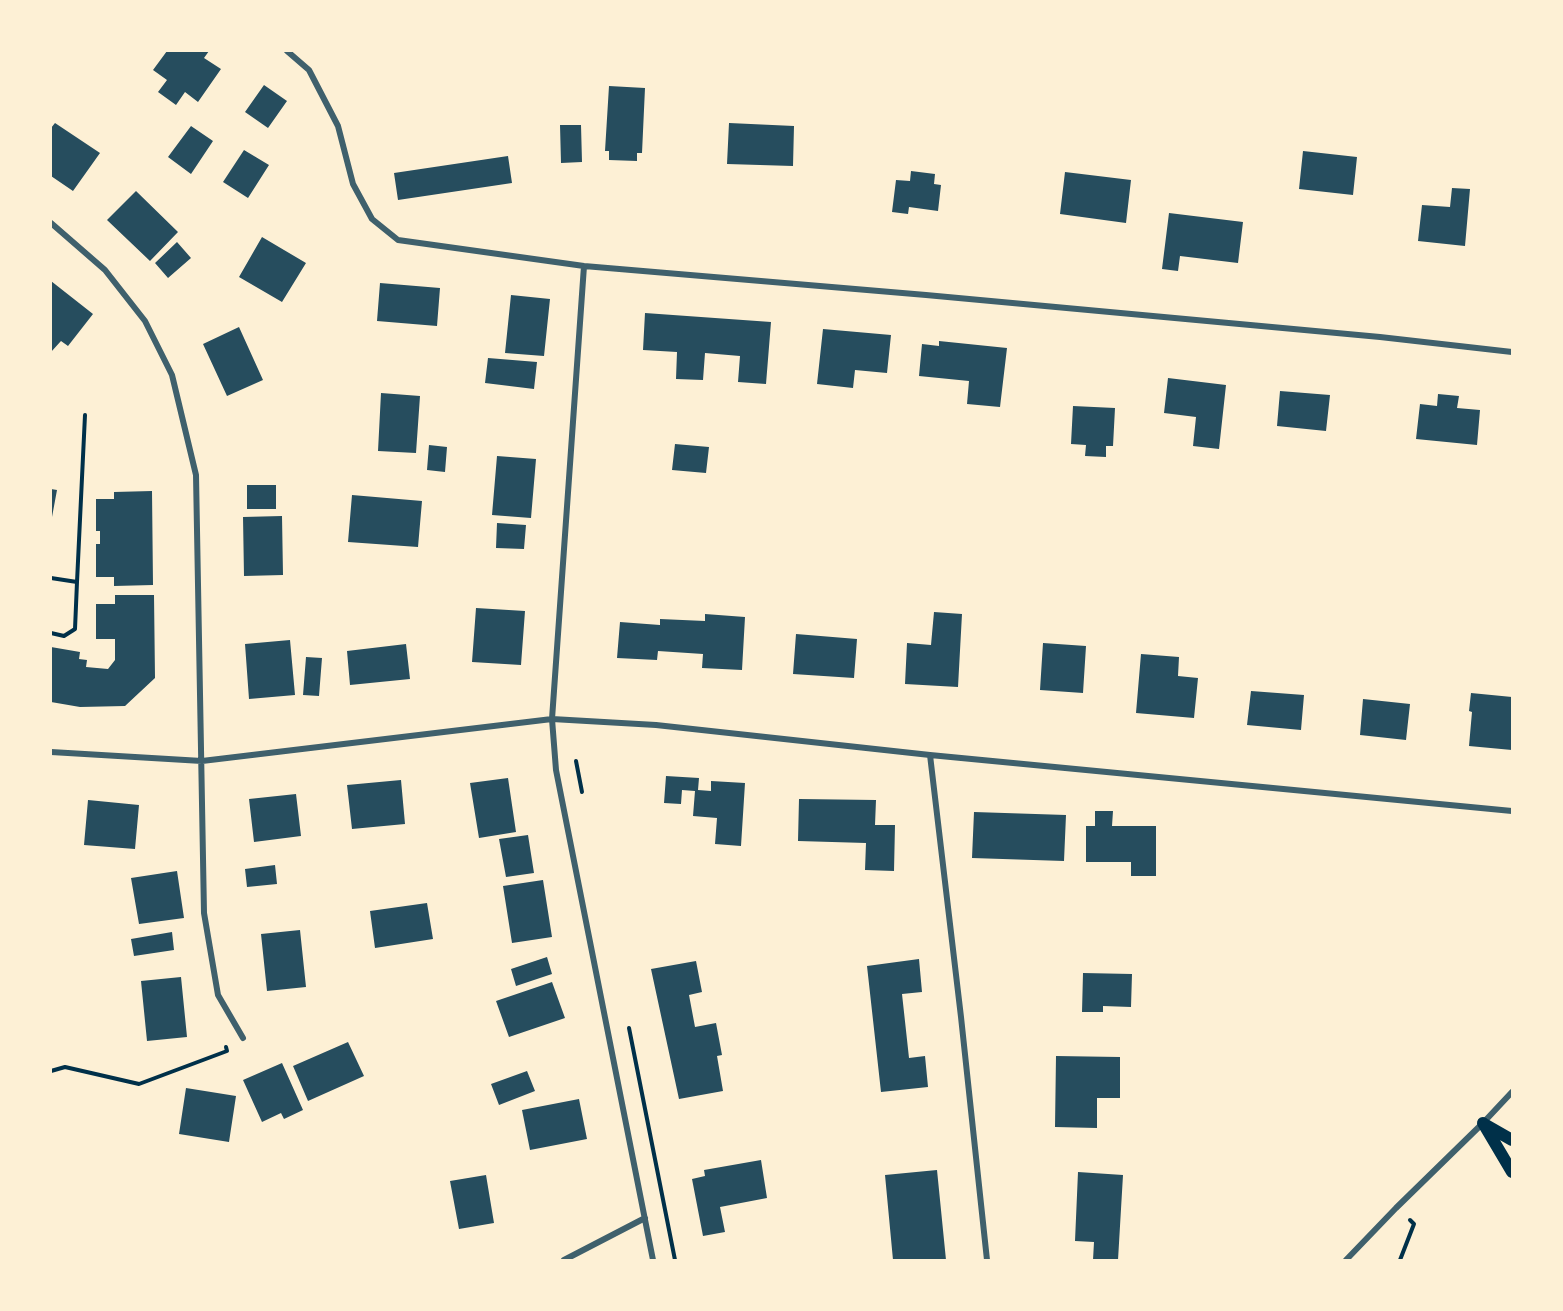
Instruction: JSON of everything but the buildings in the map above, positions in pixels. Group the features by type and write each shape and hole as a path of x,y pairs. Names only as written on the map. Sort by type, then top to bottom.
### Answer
{"main road":[{"path":"1483,1123 1512,1140"},
{"path":"1483,1123 1512,1172"}],"street":[{"path":"287,51 309,70 338,126 353,184 372,219 398,240 584,266 938,296 1380,337 1512,352"},
{"path":"51,223 105,270 145,321 172,375 196,475 204,912 218,995 243,1038"},
{"path":"584,266 552,719 556,770 653,1260"},
{"path":"51,752 202,761 552,719 656,725 930,755 1512,811"},
{"path":"930,755 987,1260"},
{"path":"1346,1260 1512,1092"},
{"path":"564,1260 645,1218"}],"path":[{"path":"51,633 64,636 75,629 85,415"},
{"path":"51,578 77,582"},
{"path":"51,1071 65,1067 139,1084 227,1051 225,1040"},
{"path":"1396,1208 1414,1224 1400,1260"}]}
